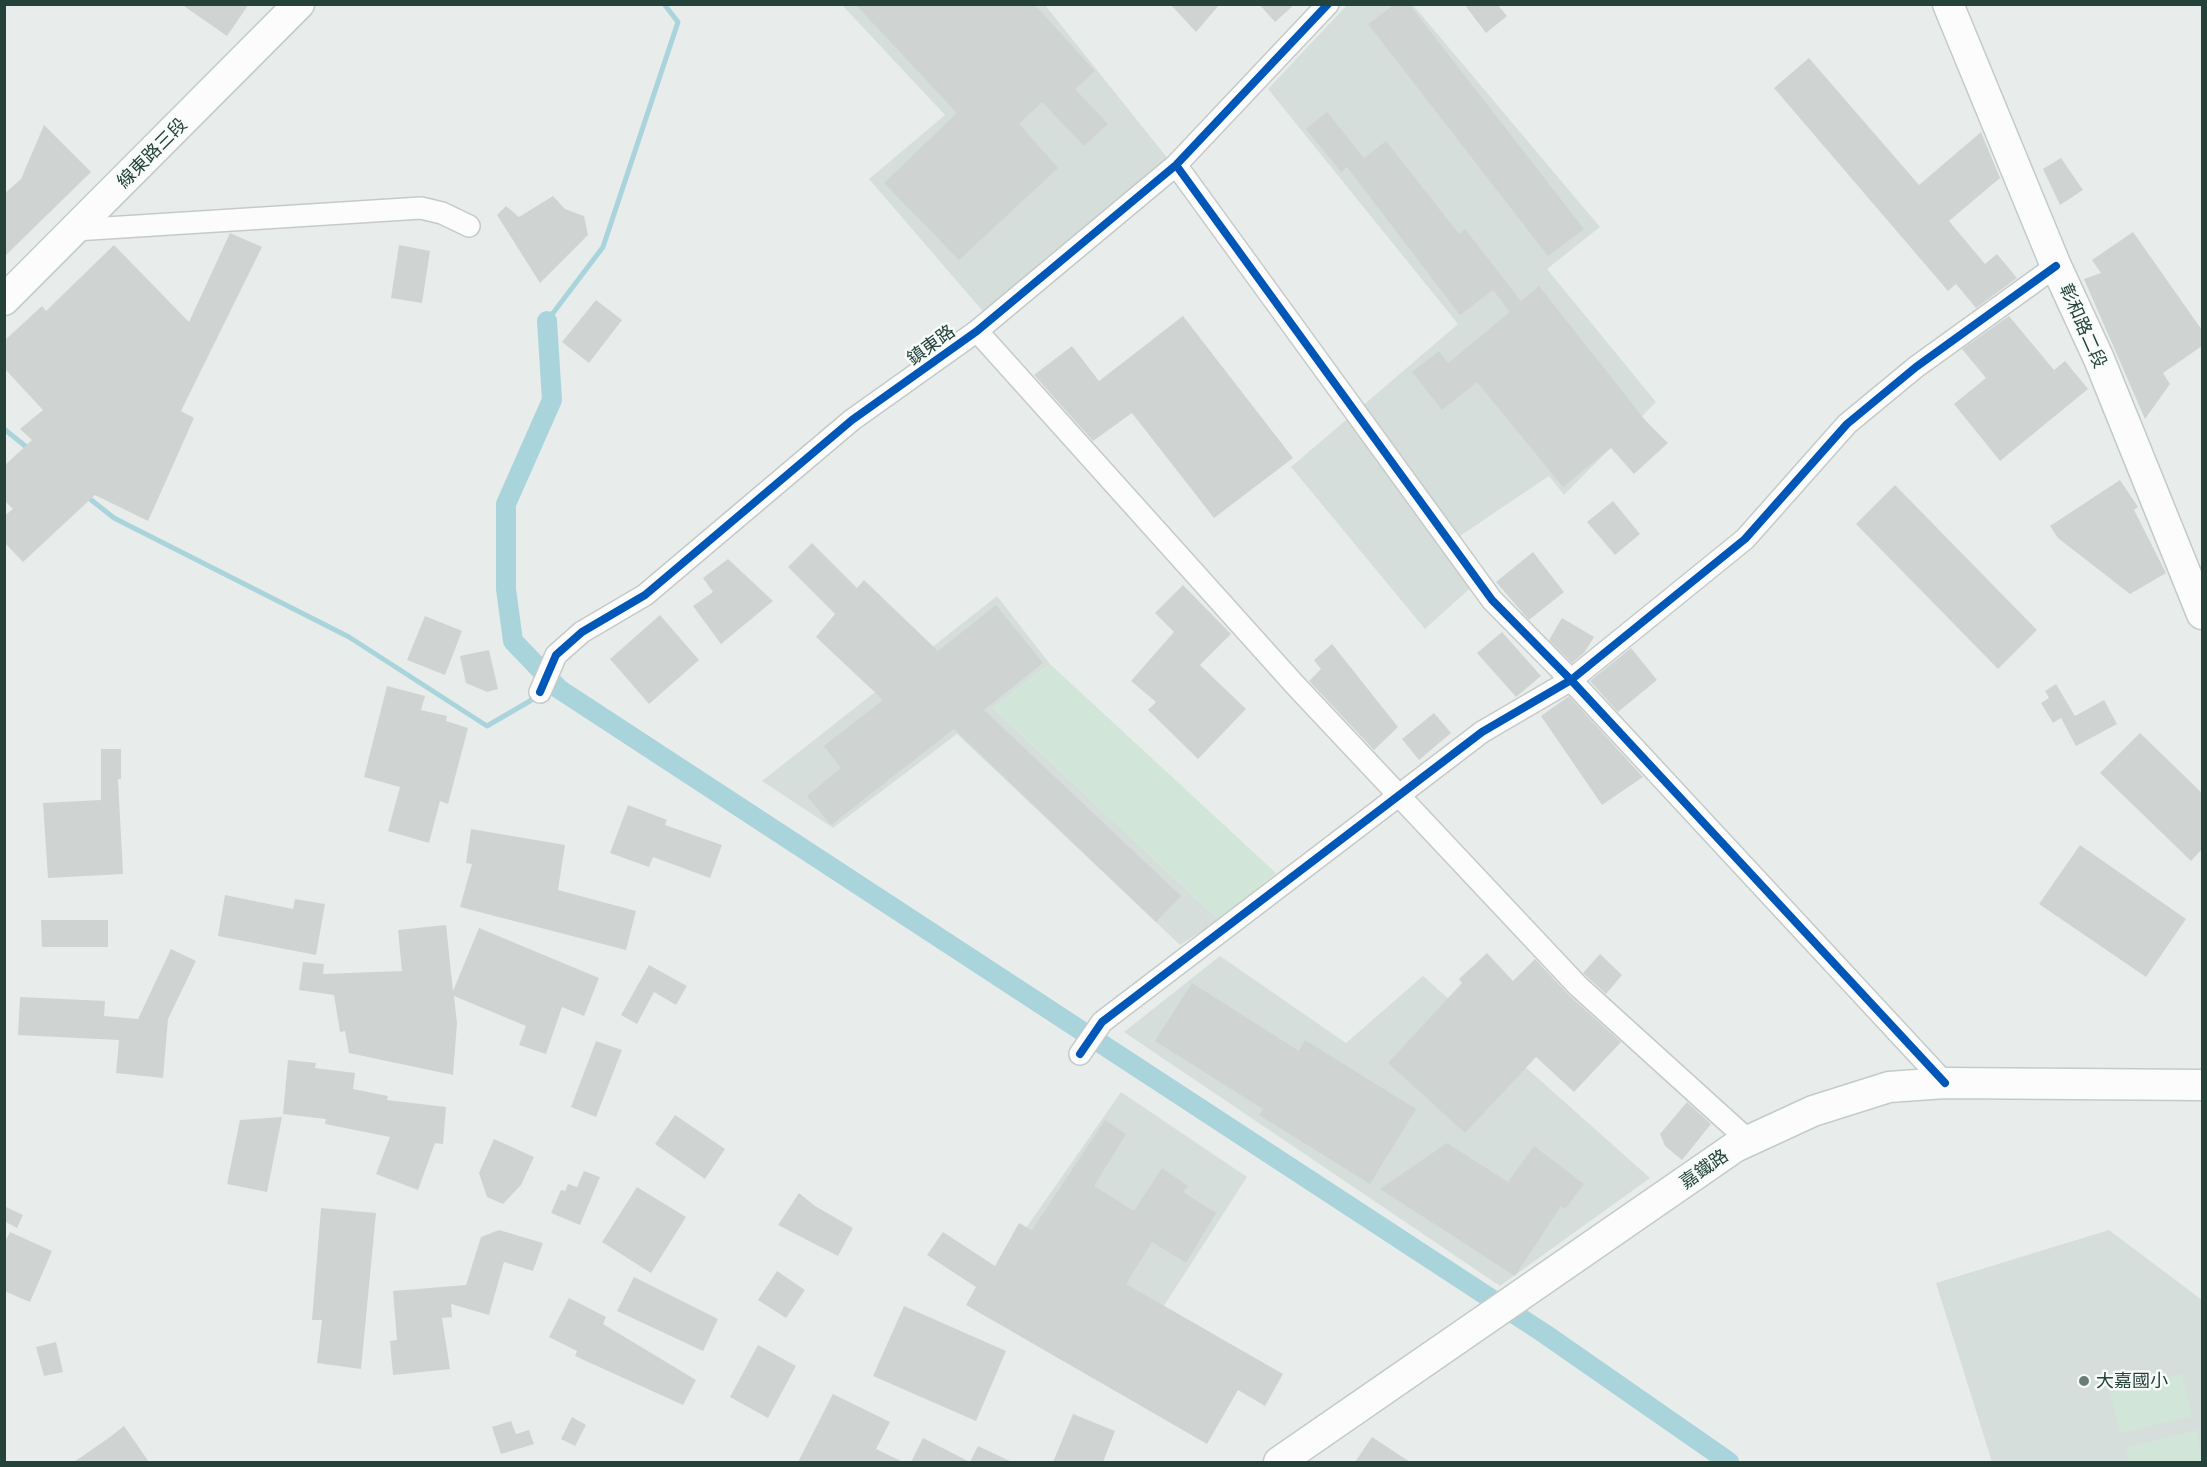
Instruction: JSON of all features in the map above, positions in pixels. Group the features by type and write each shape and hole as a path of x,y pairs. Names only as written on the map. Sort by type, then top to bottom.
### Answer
{"main road":[{"name":"線東路三段","path":"4,300 299,4"},
{"name":"彰和路二段","path":"1948,4 2056,266 2099,359 2202,614"},
{"name":"嘉鐵路","path":"1279,1462 1748,1140 1813,1110 1890,1088 1945,1083 2202,1085"}],"street":[{"name":"鎮東路","path":"540,692 556,655 582,632 645,595 852,420 977,331 1176,165 1328,4"},
{"path":"1176,165 1492,600 1571,680 1945,1083"},
{"path":"75,230 421,208 442,213 469,226"},
{"path":"1084,1048 1102,1022 1482,732 1571,680 1745,540 1847,424 1916,367 2056,266"},
{"path":"977,331 1398,796 1578,986 1748,1140"}],"shaded area":[{"path":"842,5 1045,5 1169,160 986,315 869,179 945,115"},
{"path":"1347,5 1413,5 1600,227 1547,269 1656,402 1564,495 1549,476 1457,538 1486,574 1425,629 1291,467 1458,324 1268,89"},
{"path":"997,596 1050,664 993,708 1219,920 1180,945 957,734 833,828 762,781"},
{"path":"1220,956 1346,1043 1423,976 1650,1178 1500,1286 1124,1032"},
{"path":"1121,1092 1247,1177 1160,1312 1026,1228"},
{"name":"大嘉國小","path":"2109,1230 2202,1300 2202,1462 1992,1462 1936,1283"}],"green space":[{"path":"1050,664 1276,873 1219,920 993,708"},
{"path":"2182,1374 2192,1416 2120,1433 2110,1392"},
{"path":"2197,1430 2202,1462 2129,1462 2126,1448"}],"building":[{"path":"181,4 249,4 227,36"},
{"path":"855,4 1034,4 1095,71 1075,89 1108,124 1084,146 1042,102 1019,124 1058,168 959,260 884,183 957,113"},
{"path":"1170,4 1220,4 1196,32"},
{"path":"1259,4 1295,4 1275,22"},
{"path":"1395,4 1409,4 1584,229 1548,256 1368,24"},
{"path":"1464,4 1497,4 1507,16 1486,33"},
{"path":"1809,58 1919,185 1981,132 2000,178 1949,221 1985,264 1997,254 2017,278 1976,308 1956,284 1948,291 1774,88"},
{"path":"1327,112 1364,158 1386,141 1459,234 1465,229 1521,301 1539,286 1645,420 1668,443 1634,474 1611,448 1563,487 1477,382 1442,410 1412,372 1439,351 1448,363 1510,312 1493,290 1460,315 1347,167 1341,172 1306,129"},
{"path":"44,125 91,172 4,257 4,194 21,179"},
{"path":"2061,158 2083,190 2060,205 2043,169"},
{"path":"553,196 565,209 584,216 588,235 540,283 497,215 506,206 519,217"},
{"path":"2133,232 2202,330 2202,346 2163,373 2170,384 2145,419 2084,279 2101,273 2092,260"},
{"path":"230,233 262,247 181,411 194,418 148,521 95,495 23,562 4,542 4,516 13,509 4,500 4,466 32,440 20,429 43,410 4,368 4,341 42,306 46,311 114,245 189,322"},
{"path":"399,245 430,251 422,303 391,298"},
{"path":"596,300 622,320 589,363 562,342"},
{"path":"1183,316 1293,458 1214,518 1132,413 1093,441 1034,375 1072,346 1099,381"},
{"path":"2009,316 2054,370 2065,361 2088,389 2000,461 1954,404 1986,378 1962,349"},
{"path":"2120,480 2138,507 2134,510 2166,573 2130,594 2058,538 2050,526"},
{"path":"1895,485 2037,630 1998,669 1856,524"},
{"path":"1613,501 1640,534 1615,555 1587,522"},
{"path":"812,543 857,588 864,580 938,651 996,605 1043,663 984,710 1181,896 1156,922 954,729 831,825 807,796 841,768 824,746 883,700 816,637 835,614 788,567"},
{"path":"1533,552 1564,592 1529,620 1496,582"},
{"path":"728,559 773,601 721,644 693,606 713,592 703,578"},
{"path":"1183,585 1231,634 1200,665 1246,709 1198,759 1148,710 1156,702 1131,681 1174,632 1155,613"},
{"path":"660,615 699,660 649,704 610,659"},
{"path":"425,616 462,631 445,675 407,660"},
{"path":"1562,618 1594,637 1584,653 1572,663 1549,640"},
{"path":"1502,632 1541,676 1516,697 1477,653"},
{"path":"1332,644 1398,727 1374,750 1309,681 1321,669 1314,660"},
{"path":"1631,648 1657,680 1618,712 1590,681"},
{"path":"489,650 498,689 487,692 466,683 460,656"},
{"path":"2056,684 2075,716 2104,700 2117,724 2076,746 2061,718 2053,723 2041,703 2049,698 2045,691"},
{"path":"387,686 425,696 421,710 447,716 446,721 468,728 448,804 440,801 429,843 388,831 400,787 364,777"},
{"path":"1569,696 1643,777 1602,805 1541,716"},
{"path":"1434,713 1451,733 1419,760 1402,739"},
{"path":"2140,733 2202,793 2202,849 2191,861 2100,773"},
{"path":"101,749 121,749 121,779 118,779 123,874 48,878 43,803 101,800"},
{"path":"628,805 667,820 665,825 722,845 710,878 653,857 649,867 610,853"},
{"path":"471,829 565,845 558,890 636,911 626,950 460,907 472,864 466,863"},
{"path":"2080,845 2186,919 2146,977 2039,904"},
{"path":"225,895 293,909 295,899 325,904 316,955 218,936"},
{"path":"41,920 108,920 108,947 42,947"},
{"path":"446,925 453,991 479,928 599,978 584,1016 562,1007 546,1054 519,1045 526,1026 454,996 457,1023 453,1075 349,1053 345,1031 340,1032 334,995 299,990 303,962 324,964 323,974 402,971 398,930"},
{"path":"171,949 196,961 168,1019 163,1078 116,1073 119,1040 18,1035 20,997 105,1001 104,1016 138,1019"},
{"path":"1487,953 1513,981 1535,959 1569,995 1621,1042 1574,1092 1536,1057 1465,1133 1388,1063 1462,983 1459,979"},
{"path":"1600,954 1622,975 1606,994 1583,973"},
{"path":"649,965 687,986 676,1005 654,992 637,1024 621,1015"},
{"path":"1192,983 1299,1051 1305,1040 1416,1109 1370,1184 1259,1115 1263,1109 1155,1041"},
{"path":"596,1041 622,1050 596,1117 571,1107"},
{"path":"288,1060 316,1063 315,1068 355,1073 353,1089 388,1096 387,1100 446,1107 443,1144 435,1143 418,1190 376,1174 390,1137 325,1124 326,1119 283,1114"},
{"path":"1687,1102 1711,1124 1682,1160 1665,1146 1660,1134"},
{"path":"675,1115 725,1149 705,1179 655,1144"},
{"path":"282,1117 267,1192 227,1184 240,1120"},
{"path":"1105,1120 1126,1134 1094,1186 1134,1211 1162,1168 1188,1186 1183,1192 1216,1213 1186,1263 1152,1242 1126,1284 1283,1374 1265,1406 1238,1390 1207,1444 966,1305 976,1287 927,1255 943,1232 995,1266 1019,1223 1032,1230"},
{"path":"494,1139 534,1157 521,1185 503,1204 487,1197 479,1173"},
{"path":"1447,1143 1508,1182 1534,1146 1584,1184 1565,1209 1561,1206 1515,1276 1380,1189"},
{"path":"584,1171 600,1177 580,1225 551,1213 561,1190 565,1191 568,1184 577,1187"},
{"path":"637,1187 686,1217 651,1273 602,1242"},
{"path":"799,1193 815,1206 853,1228 838,1256 778,1225"},
{"path":"4,1206 23,1215 17,1228 4,1221"},
{"path":"321,1208 376,1213 361,1369 317,1363 322,1320 312,1320"},
{"path":"499,1230 543,1243 533,1271 504,1262 489,1315 451,1304 452,1317 442,1318 450,1369 393,1375 390,1341 397,1340 393,1291 466,1285 481,1237"},
{"path":"10,1232 52,1251 30,1302 4,1291 4,1244"},
{"path":"777,1271 805,1290 786,1318 758,1300"},
{"path":"634,1277 718,1319 703,1351 617,1311"},
{"path":"569,1298 606,1317 603,1324 696,1380 683,1405 575,1356 577,1351 549,1337"},
{"path":"904,1306 1006,1351 976,1421 873,1376"},
{"path":"56,1342 63,1372 44,1376 36,1347"},
{"path":"758,1345 796,1366 768,1418 730,1397"},
{"path":"833,1394 890,1422 876,1449 903,1462 798,1462"},
{"path":"1073,1414 1115,1431 1103,1462 1053,1462"},
{"path":"572,1417 586,1425 575,1446 561,1439"},
{"path":"511,1421 516,1434 529,1430 534,1444 501,1454 492,1427"},
{"path":"124,1426 149,1462 74,1462 110,1437"},
{"path":"1372,1437 1410,1462 1355,1462"},
{"path":"923,1438 970,1462 911,1462"},
{"path":"978,1446 1012,1462 970,1462"}],"waterway":[{"path":"547,321 603,247 678,22 664,4"},
{"path":"547,321 552,400 506,504 506,589 513,641 559,689 1545,1334 1729,1462"},
{"path":"4,429 29,449"},
{"path":"85,495 114,518 349,637 487,726 530,701 536,693"}],"cycle path":[{"path":"540,692 556,655 582,632 645,595 852,420 977,331 1176,165 1328,4"},
{"path":"1176,165 1492,600 1571,680 1945,1083"},
{"path":"1080,1054 1102,1022 1482,732 1571,680 1745,539 1847,424 1916,367 2056,266"}],"place":[{"name":"大嘉國小","path":"2084,1381"}]}
